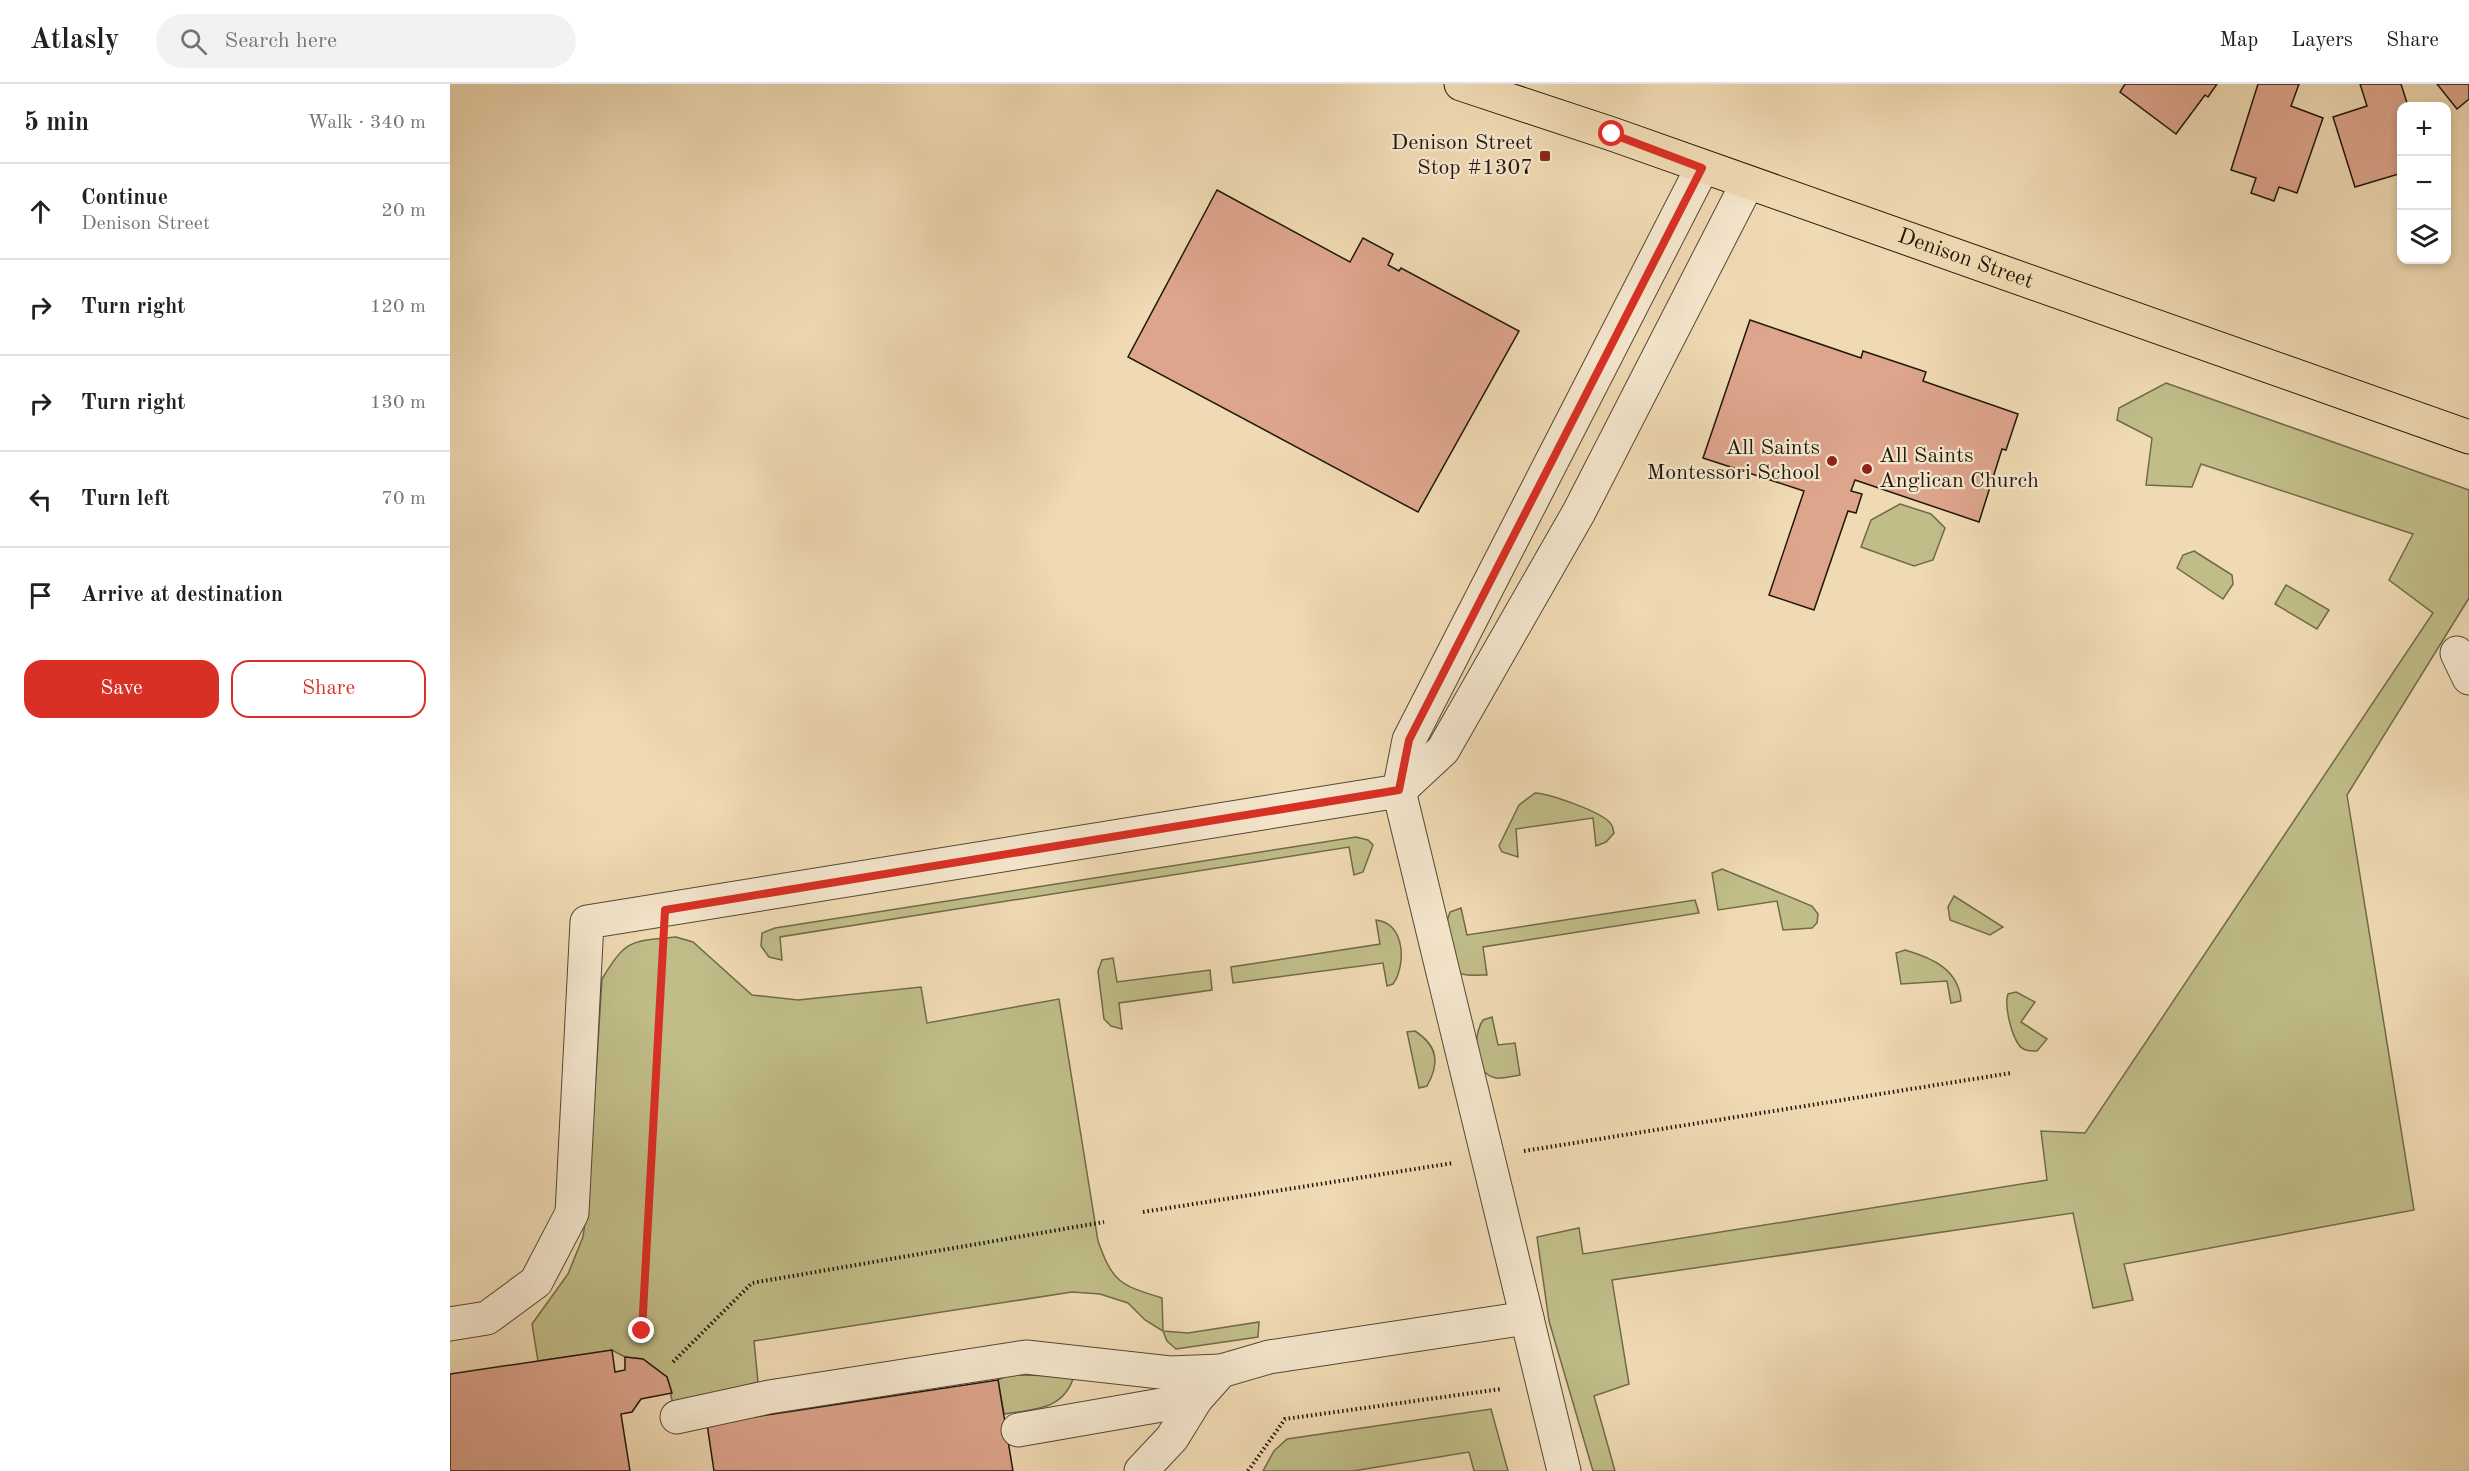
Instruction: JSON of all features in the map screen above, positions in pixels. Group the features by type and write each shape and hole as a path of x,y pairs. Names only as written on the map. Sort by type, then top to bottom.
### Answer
{"main road":[{"name":"Denison Street","path":"1461,84 2469,437"}],"lane":[{"path":"1564,1471 1399,790 1409,740 1702,168"},
{"path":"450,1324 487,1318 536,1282 572,1213 587,922 1399,790 1443,750 1579,512 1747,184"},
{"path":"1601,367 1642,392"},
{"path":"677,1417 769,1396 1026,1357 1170,1373 1221,1371 1269,1357 1527,1318"},
{"path":"1140,1471 1172,1438 1196,1399 1221,1371"},
{"path":"1018,1430 1196,1399"}],"path":[{"path":"642,1331 665,910"},
{"path":"1517,1152 2011,1073"},
{"path":"1143,1212 1464,1162"},
{"path":"673,1362 752,1283 1104,1222"},
{"path":"1248,1471 1285,1419 1501,1389"}],"shaded area":[{"path":"2166,383 2469,490 2469,598 2347,795 2414,1210 2124,1264 2133,1300 2093,1308 2073,1213 1612,1280 1629,1384 1594,1396 1615,1471 1593,1471 1549,1321 1537,1237 1579,1228 1583,1254 2047,1180 2041,1131 2085,1133 2433,613 2389,580 2413,534 2201,464 2192,487 2146,485 2152,438 2117,420 2119,408"},
{"path":"1900,504 1931,514 1945,528 1933,560 1914,566 1861,547 1871,520"},
{"path":"2194,551 2232,575 2233,584 2223,599 2177,568 2183,555"},
{"path":"2286,585 2329,610 2317,629 2275,604"},
{"path":"1535,793 1564,800 1598,814 1611,824 1614,833 1606,842 1596,846 1593,818 1516,829 1518,857 1502,852 1499,846 1519,805"},
{"path":"1356,837 1368,840 1373,845 1363,872 1354,875 1349,847 780,937 782,960 769,957 761,946 762,933 775,928"},
{"path":"1722,869 1812,906 1818,914 1817,923 1812,928 1783,930 1777,901 1718,910 1712,873"},
{"path":"1954,896 2003,927 1990,935 1950,920 1948,907"},
{"path":"1695,900 1699,913 1483,947 1487,975 1462,974 1451,963 1446,946 1450,912 1461,908 1467,935"},
{"path":"1376,920 1386,923 1393,929 1401,946 1400,967 1393,984 1387,986 1383,963 1233,983 1231,967 1380,944"},
{"path":"676,937 693,942 752,995 798,1000 921,987 927,1023 1059,999 1098,1241 1108,1266 1120,1280 1136,1290 1162,1298 1163,1331 1145,1320 1128,1303 1100,1294 1072,1292 754,1341 758,1382 673,1405 667,1377 643,1359 625,1357 612,1350 538,1361 532,1324 568,1274 583,1237 588,1200 602,979 617,956 631,944"},
{"path":"1905,950 1934,961 1950,973 1959,990 1961,1001 1951,1003 1947,981 1901,984 1896,953"},
{"path":"1113,958 1117,982 1210,970 1212,990 1119,1003 1122,1029 1111,1026 1104,1019 1098,971 1102,960"},
{"path":"2016,992 2035,1002 2021,1022 2047,1039 2037,1051 2023,1048 2013,1034 2007,999 2008,994"},
{"path":"1492,1017 1498,1045 1515,1043 1520,1075 1496,1078 1488,1075 1482,1069 1477,1053 1477,1035 1483,1020"},
{"path":"1415,1031 1432,1049 1435,1062 1427,1086 1419,1088 1407,1032"},
{"path":"1259,1322 1258,1337 1176,1349 1167,1341 1163,1331 1188,1333"},
{"path":"1009,1375 1074,1376 1063,1396 1056,1402 1037,1409 1004,1414 998,1380"},
{"path":"1491,1409 1508,1471 1474,1471 1469,1452 1353,1471 1263,1471 1274,1451 1287,1439"}],"building":[{"path":"2125,84 2217,84 2208,97 2205,95 2176,134 2120,92"},
{"path":"2258,84 2299,84 2291,106 2323,118 2297,193 2279,187 2274,201 2251,193 2256,178 2231,170"},
{"path":"2360,84 2401,84 2407,102 2397,102 2397,174 2355,187 2333,117 2367,106"},
{"path":"2437,84 2469,84 2469,99 2457,109"},
{"path":"1217,190 1350,262 1363,238 1393,254 1388,265 1399,271 1401,268 1519,331 1418,512 1128,357"},
{"name":"All Saints Anglican Church","path":"1750,320 1861,358 1863,351 1926,372 1923,381 2018,414 2006,450 2002,449 1979,522 1855,480 1851,491 1862,494 1856,513 1848,511 1814,610 1769,595 1804,491 1703,458"},
{"path":"612,1350 615,1372 625,1370 625,1357 643,1359 667,1377 672,1393 641,1399 632,1412 621,1414 630,1471 450,1471 450,1374"},
{"path":"998,1380 1013,1471 714,1471 707,1424"}],"place":[{"name":"Denison Street Stop #1307","path":"1545,156"},
{"name":"All Saints Montessori School","path":"1832,461"},
{"name":"All Saints Anglican Church","path":"1867,469"}],"route":[{"path":"642,1331 665,910 1399,790 1409,740 1702,168 1612,134"}]}
